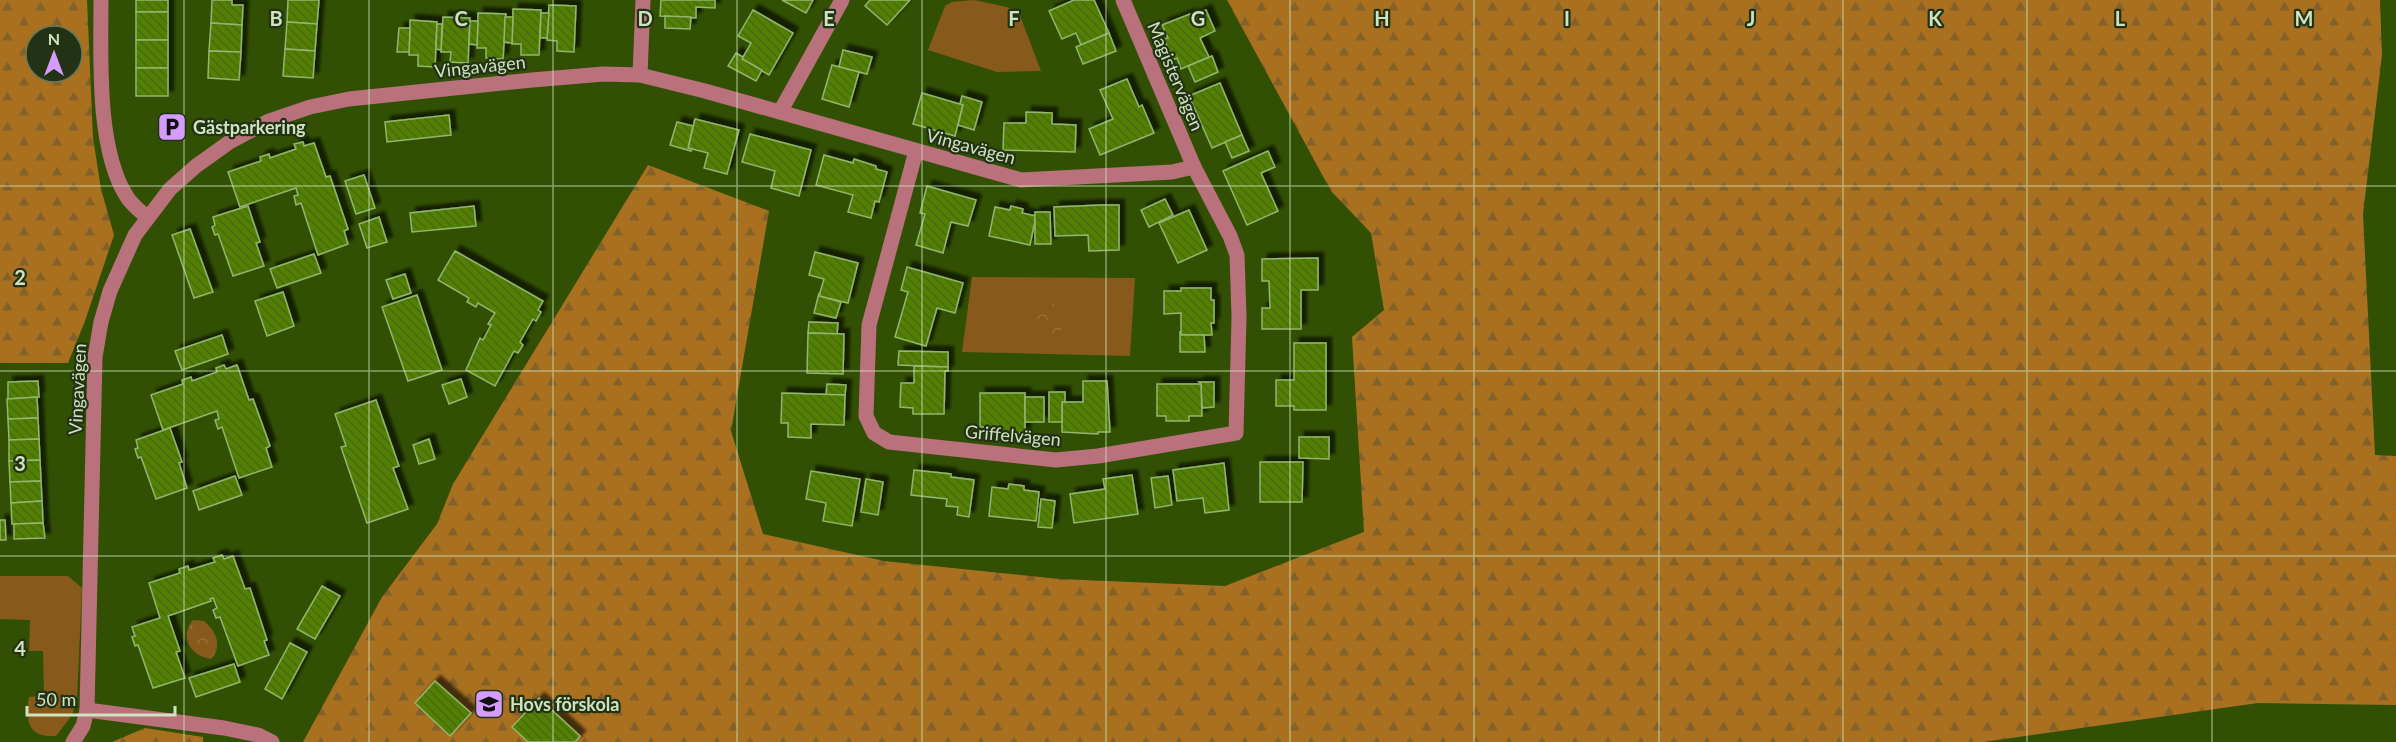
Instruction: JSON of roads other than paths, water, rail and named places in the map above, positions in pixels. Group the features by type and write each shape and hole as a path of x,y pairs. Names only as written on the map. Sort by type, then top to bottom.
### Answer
{"street":[{"path":"101,0 100,85 116,177 128,199 147,217"},
{"path":"640,75 644,0"},
{"path":"780,112 842,0"},
{"name":"Magistervägen","path":"1123,0 1194,167"},
{"name":"Vingavägen","path":"73,742 83,726 87,710 92,573 95,357 101,322 110,291 124,256 147,217 170,189 196,166 231,141 269,121 310,107 349,99 604,74 640,75 1021,180 1172,172 1194,167"},
{"name":"Griffelvägen","path":"916,151 869,326 866,416 874,433 889,442 1056,460 1098,456 1236,433 1239,317 1237,255 1230,236 1194,167"},
{"path":"87,710 224,728 258,735 272,742"}],"place":[{"name":"Gästparkering","path":"172,127"},
{"name":"Hovs förskola","path":"489,704"}]}
